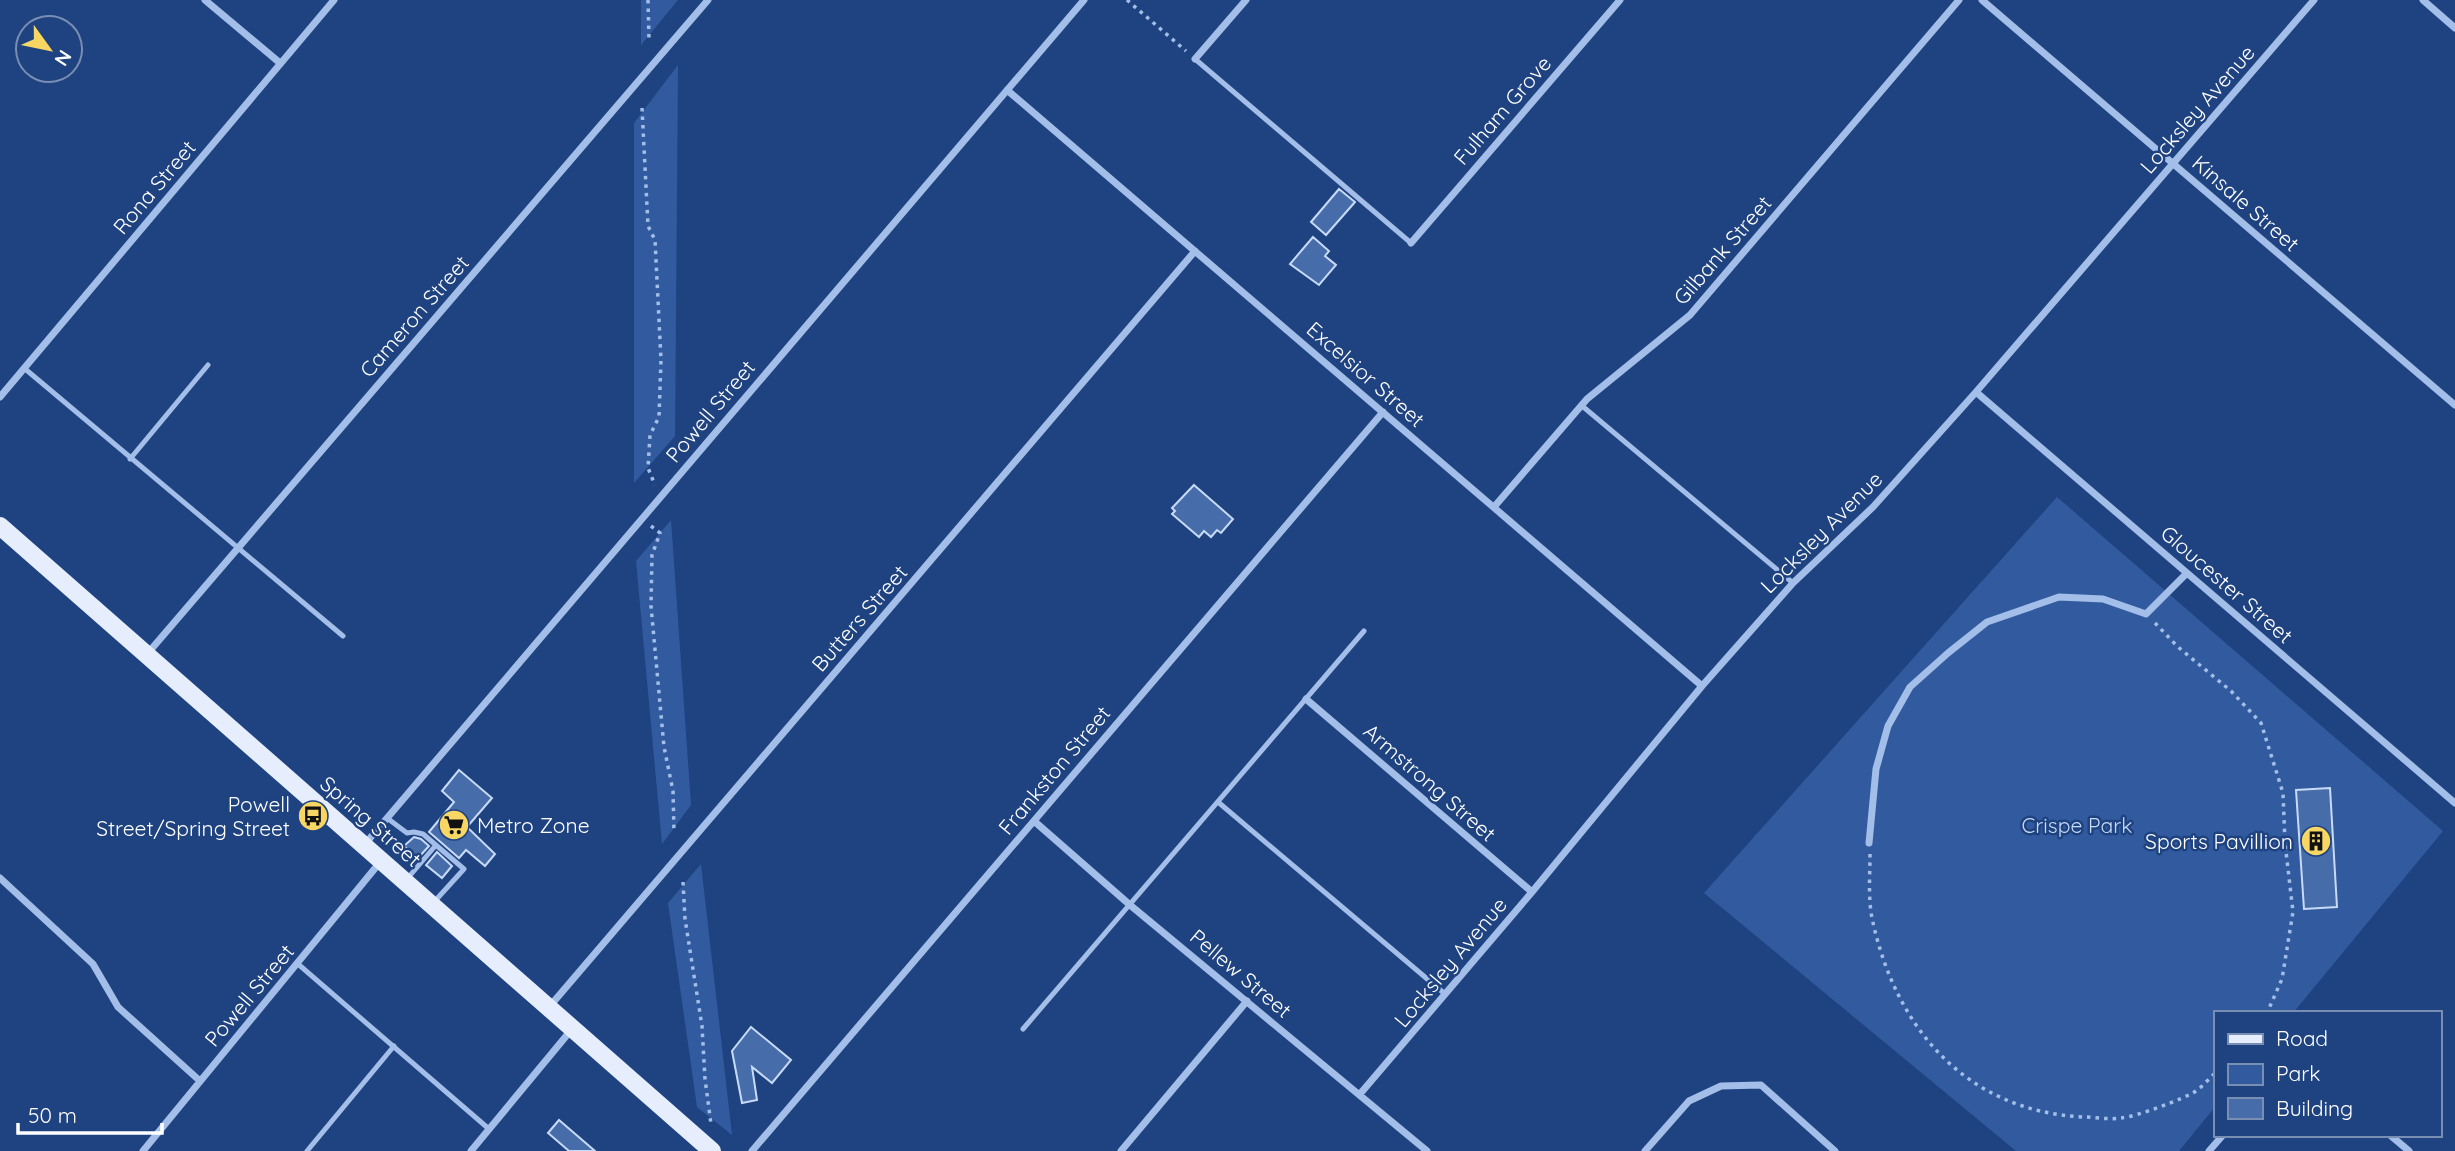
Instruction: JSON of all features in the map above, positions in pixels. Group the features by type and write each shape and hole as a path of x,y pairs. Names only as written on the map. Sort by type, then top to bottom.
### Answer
{"main road":[{"name":"Spring Street","path":"0,526 712,1151"}],"street":[{"path":"205,0 280,63"},
{"name":"Rona Street","path":"0,397 334,0"},
{"name":"Cameron Street","path":"147,655 708,0"},
{"name":"Powell Street","path":"364,845 1084,0"},
{"path":"1195,59 1246,0"},
{"name":"Fulham Grove","path":"1411,243 1620,0"},
{"name":"Gilbank Street","path":"1494,507 1581,405 1690,315 1959,0"},
{"name":"Kinsale Street","path":"1982,0 2455,405"},
{"name":"Locksley Avenue","path":"1360,1094 1702,686 1793,583 1873,507 1976,392 2314,0"},
{"path":"2423,0 2455,27"},
{"name":"Excelsior Street","path":"1007,90 1702,686"},
{"name":"Butters Street","path":"549,1007 1195,251"},
{"name":"Gloucester Street","path":"1976,392 2455,803"},
{"name":"Frankston Street","path":"752,1151 1383,412"},
{"path":"1870,843 1876,769 1888,726 1910,687 1948,653 1987,622 2059,597 2103,599 2147,614 2187,573"},
{"name":"Armstrong Street","path":"1306,699 1532,892"},
{"name":"Pellew Street","path":"1034,821 1130,905 1427,1151"},
{"name":"Powell Street","path":"143,1151 381,861"},
{"path":"0,878 93,964 118,1007 200,1081"},
{"path":"1121,1151 1247,1001"},
{"path":"471,1151 573,1028"},
{"path":"1646,1151 1689,1101 1721,1086 1761,1085 1835,1151"},
{"path":"2209,1151 2221,1137"},
{"path":"2392,1137 2409,1151"}],"lane":[{"path":"1195,59 1411,243"},
{"path":"130,459 208,365"},
{"path":"24,368 343,636"},
{"path":"1581,405 1793,583"},
{"path":"1023,1030 1364,631"},
{"path":"1218,802 1445,994"},
{"path":"387,818 402,831 423,834 464,869 432,905"},
{"path":"405,881 436,845"},
{"path":"298,964 489,1129"},
{"path":"307,1151 394,1046"}],"path":[{"path":"648,0 649,39"},
{"path":"1127,0 1195,59"},
{"path":"642,108 648,226 655,240 661,360 659,417 650,435 648,468 656,485 649,524 660,533 652,555 652,607 664,747 673,791 674,832"},
{"path":"2147,614 2178,647 2231,691 2261,723 2283,793 2285,843 2293,912 2282,979 2268,1011"},
{"path":"1870,843 1871,915 1885,964 1905,1007 1933,1049 1961,1076 2034,1110 2073,1116 2122,1118 2196,1091 2214,1074"},
{"path":"683,882 685,919 702,1026 710,1124"}],"green space":[{"path":"641,0 678,0 641,45"},
{"path":"678,65 675,436 634,483 634,123"},
{"name":"Crispe Park","path":"2057,497 2443,831 2295,1011 2214,1011 2214,1108 2179,1151 2016,1151 1704,893"},
{"path":"671,520 691,805 662,844 636,561"},
{"path":"701,864 732,1135 697,1107 668,903"}],"building":[{"path":"1339,189 1355,202 1326,235 1311,222"},
{"path":"1313,237 1329,251 1325,256 1336,265 1319,285 1290,264"},
{"path":"1194,485 1233,519 1221,533 1217,530 1211,537 1204,531 1199,537 1172,514 1175,511 1172,508"},
{"path":"459,770 492,798 467,827 495,854 485,866 466,850 459,858 429,832 454,802 442,791"},
{"name":"Sports Pavillion","path":"2330,788 2337,907 2304,909 2296,790"},
{"path":"414,837 429,846 418,858 404,846"},
{"path":"437,852 452,866 442,878 426,865"},
{"path":"751,1027 791,1060 772,1083 752,1067 757,1100 742,1103 732,1051"},
{"path":"559,1120 595,1151 569,1151 548,1133"}],"place":[{"name":"Powell Street/Spring Street","path":"313,816"},
{"name":"Metro Zone","path":"454,825"},
{"name":"Sports Pavillion","path":"2316,841"}]}
